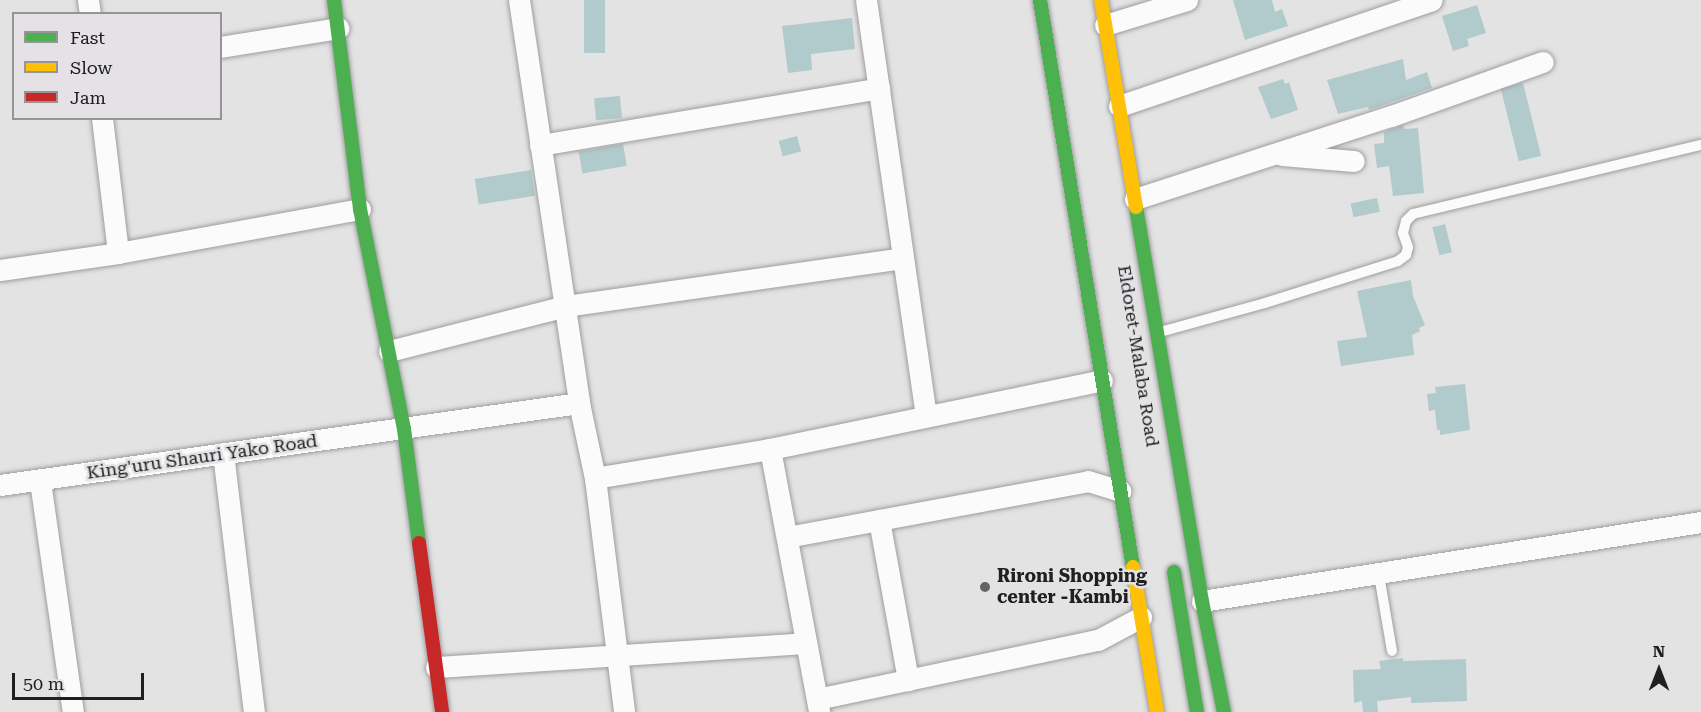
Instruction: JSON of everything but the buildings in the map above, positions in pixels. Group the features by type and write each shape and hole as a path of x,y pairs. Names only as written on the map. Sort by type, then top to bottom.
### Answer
{"main road":[{"path":"334,0 360,209 404,429 442,712"},
{"path":"1040,0 1157,712"},
{"name":"Eldoret-Malaba Road","path":"1102,1 1202,601 1224,712"},
{"path":"1172,560 1197,712"}],"street":[{"path":"519,0 579,403 596,478 615,656 624,712"},
{"path":"866,0 926,416"},
{"path":"1105,25 1187,0"},
{"path":"1119,106 1432,0"},
{"path":"222,47 338,28"},
{"path":"1135,199 1391,116 1543,62"},
{"path":"540,145 879,88"},
{"path":"102,120 118,253"},
{"path":"1266,155 1354,161"},
{"path":"0,270 118,253 360,209"},
{"path":"389,351 566,306 903,258"},
{"path":"596,478 770,449 1102,380"},
{"name":"King'uru Shauri Yako Road","path":"0,485 579,403"},
{"path":"770,449 818,706 908,680 1098,640 1142,617"},
{"path":"223,453 254,712"},
{"path":"40,481 74,712"},
{"path":"787,537 1088,481 1121,491"},
{"path":"879,520 908,680"},
{"path":"1202,601 1379,575 1701,522"},
{"path":"436,667 806,643"}],"lane":[{"path":"1157,332 1265,303 1398,261 1406,255 1408,247 1404,232 1406,221 1413,214 1701,145"},
{"path":"1379,575 1392,651"}],"traffic: fast":[{"path":"334,0 360,209 404,429 419,543"},
{"path":"1040,0 1133,567"},
{"path":"1136,207 1202,601 1224,712"},
{"path":"1174,572 1197,712"}],"traffic: slow":[{"path":"1101,0 1136,207"},
{"path":"1133,567 1157,712"}],"traffic: jam":[{"path":"419,543 442,712"}],"place":[{"name":"Rironi Shopping center -Kambi","path":"985,587"}]}
